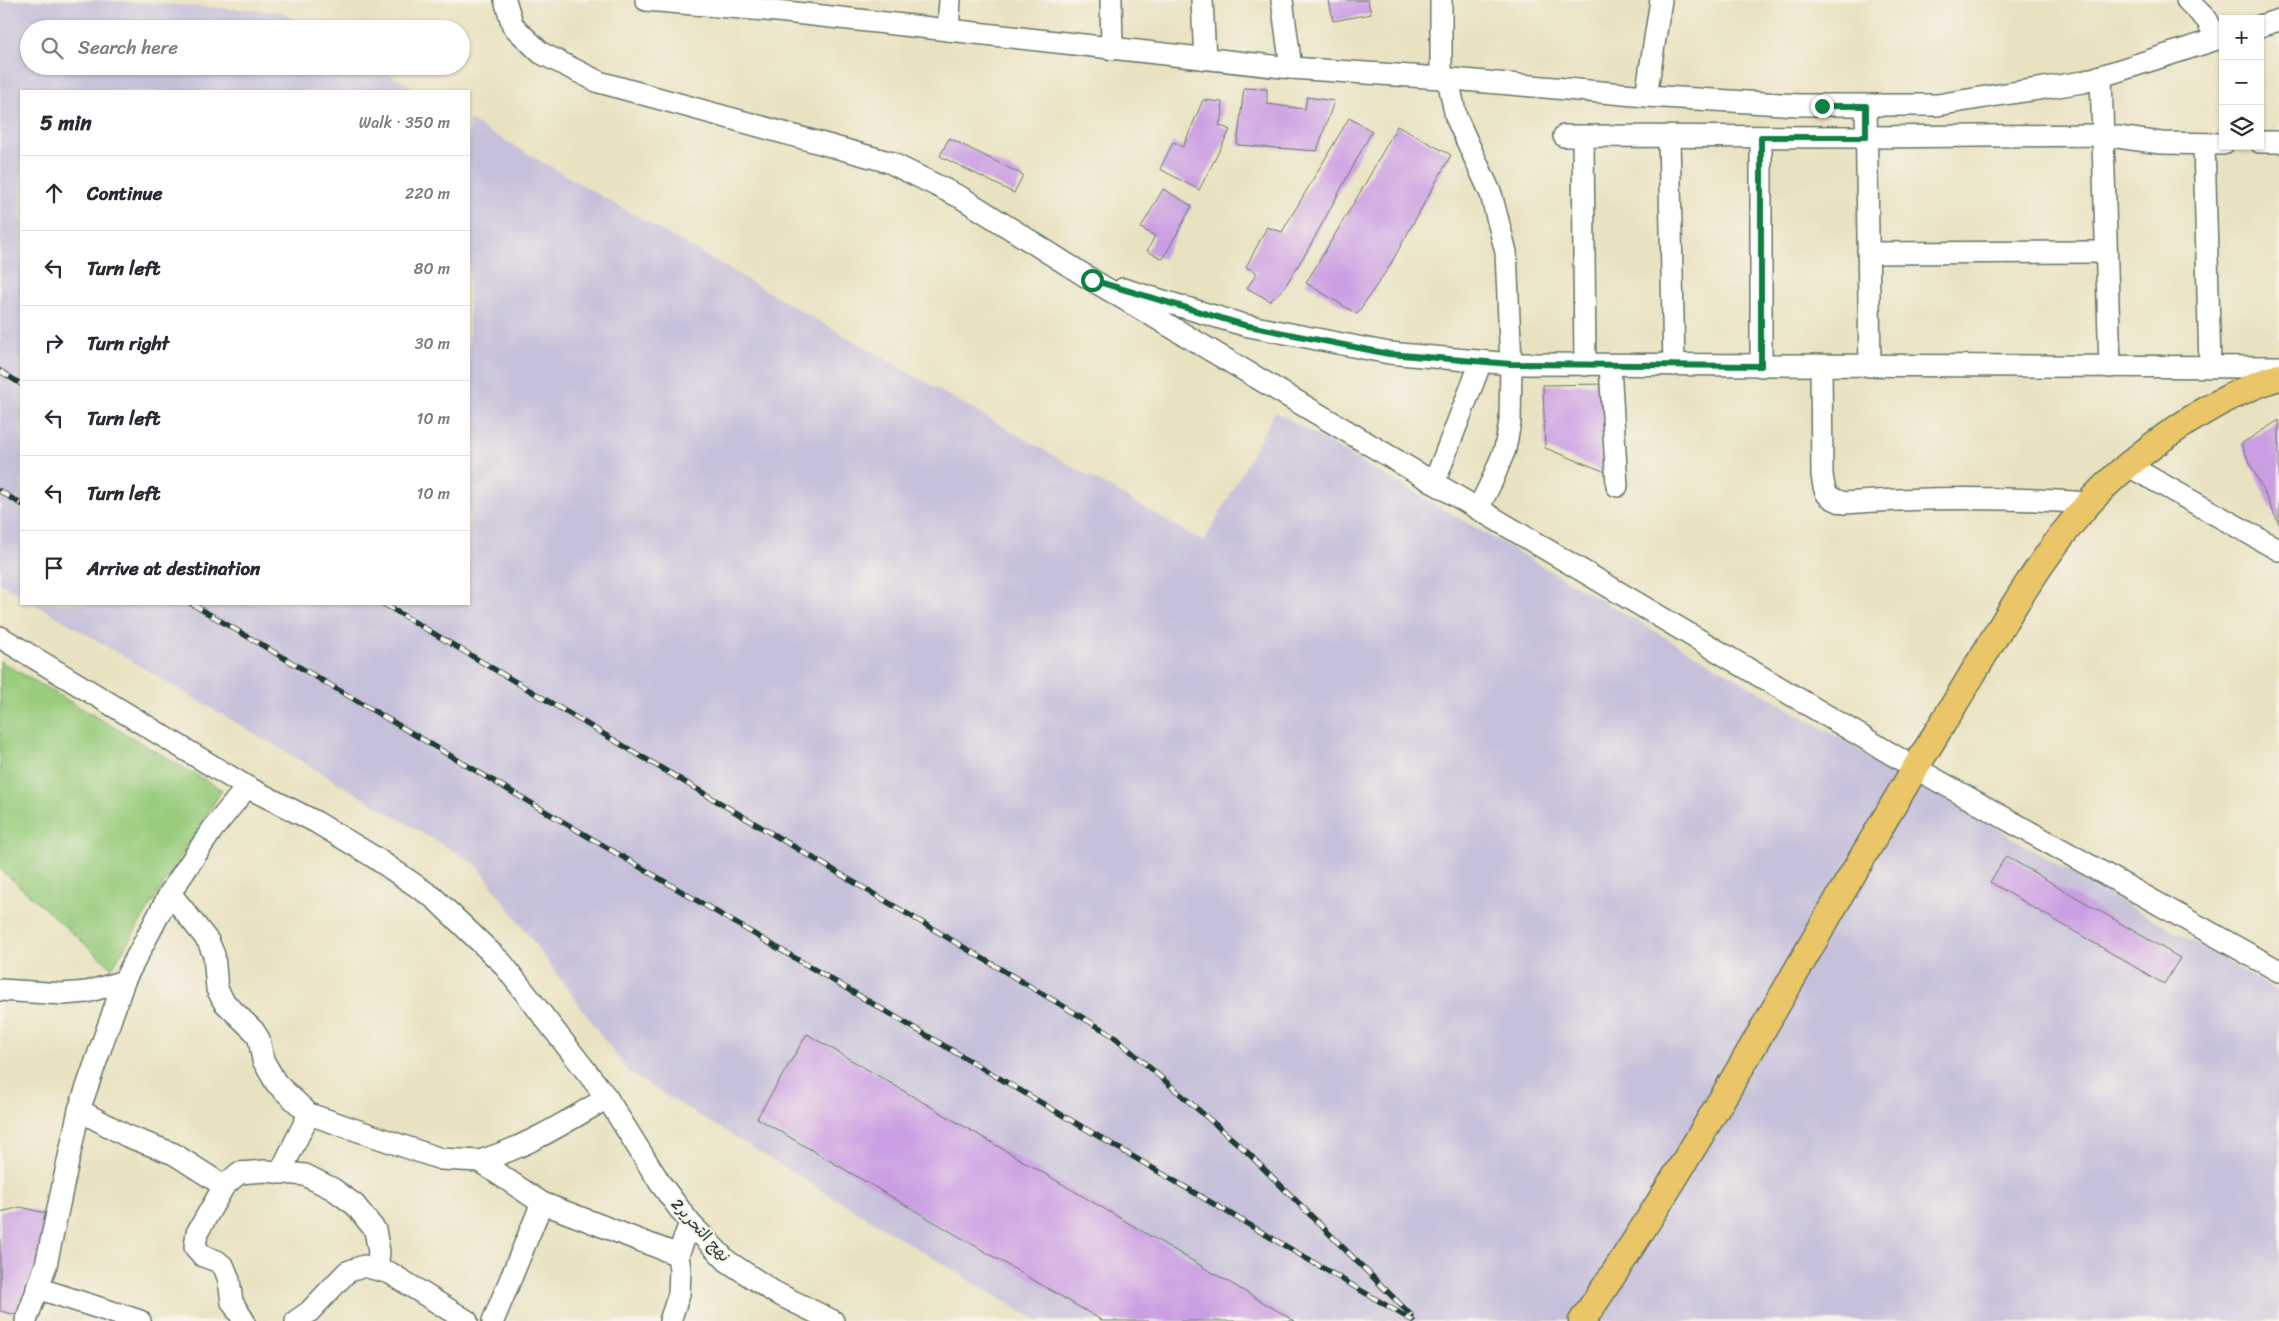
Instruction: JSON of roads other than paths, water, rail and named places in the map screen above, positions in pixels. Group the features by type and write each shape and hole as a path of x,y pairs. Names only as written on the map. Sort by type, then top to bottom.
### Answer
{"main road":[{"path":"1582,1321 1657,1207 1915,768 2052,548 2089,503 2129,466 2171,432 2223,401 2262,382 2279,377"}],"street":[{"path":"505,0 513,26 541,53 599,82 889,162 962,198 1092,280 1915,768 2279,971"},
{"path":"646,0 753,4 948,30 1291,68 1646,96 1799,105 1937,105 2083,82 2219,38"},
{"path":"948,30 950,0"},
{"path":"1111,0 1112,48"},
{"path":"1202,0 1205,59"},
{"path":"1282,0 1291,68"},
{"path":"1441,0 1444,79 1456,117 1491,194 1506,252 1511,364 1510,422 1505,449 1492,482 1478,509"},
{"path":"1646,96 1661,0"},
{"path":"2187,0 2207,20 2219,37"},
{"path":"2264,25 2279,20"},
{"path":"2101,76 2110,367"},
{"path":"1866,106 1870,366"},
{"path":"1585,364 1573,136 1866,137 2103,135 2161,143 2214,144 2210,367"},
{"path":"1669,137 1674,365"},
{"path":"1761,137 1761,366"},
{"path":"2264,142 2279,142"},
{"path":"1868,253 2106,252"},
{"path":"1092,280 1244,325 1389,354 1481,362 1610,365 2279,368"},
{"path":"1434,483 1481,362"},
{"path":"1610,365 1617,486"},
{"path":"1821,366 1822,476 1825,493 1832,500 1844,503 1939,500 2089,503"},
{"path":"2129,466 2279,550"},
{"name":"نهج التحرير2","path":"0,637 247,787 316,822 374,857 434,898 502,963 607,1098 660,1182 690,1223 727,1261 774,1292 833,1321"},
{"path":"26,1321 46,1265 78,1110 124,981 170,893 212,830 247,787"},
{"path":"170,893 208,941 214,955 217,990 224,1002 254,1031 259,1039 263,1060 276,1083 309,1114 441,1159 479,1161 499,1156 524,1145 607,1098"},
{"path":"0,990 63,994 87,992 124,981"},
{"path":"78,1110 127,1136 174,1154 224,1186"},
{"path":"280,1173 309,1114"},
{"path":"479,1161 542,1203 678,1254"},
{"path":"244,1321 232,1302 230,1280 224,1267 217,1261 203,1256 194,1247 197,1234 224,1186 239,1174 266,1171 305,1176 333,1189 355,1205 375,1230 379,1252 376,1268"},
{"path":"492,1321 542,1203"},
{"path":"670,1321 679,1294 680,1270 678,1254 690,1223"},
{"path":"296,1321 308,1312 347,1272 364,1266 390,1273 468,1321"},
{"path":"38,1288 140,1321"}],"railway":[{"path":"0,371 20,383"},
{"path":"0,491 20,503"},
{"path":"194,605 1413,1321"},
{"path":"386,605 1112,1035 1246,1151 1412,1316"}]}
